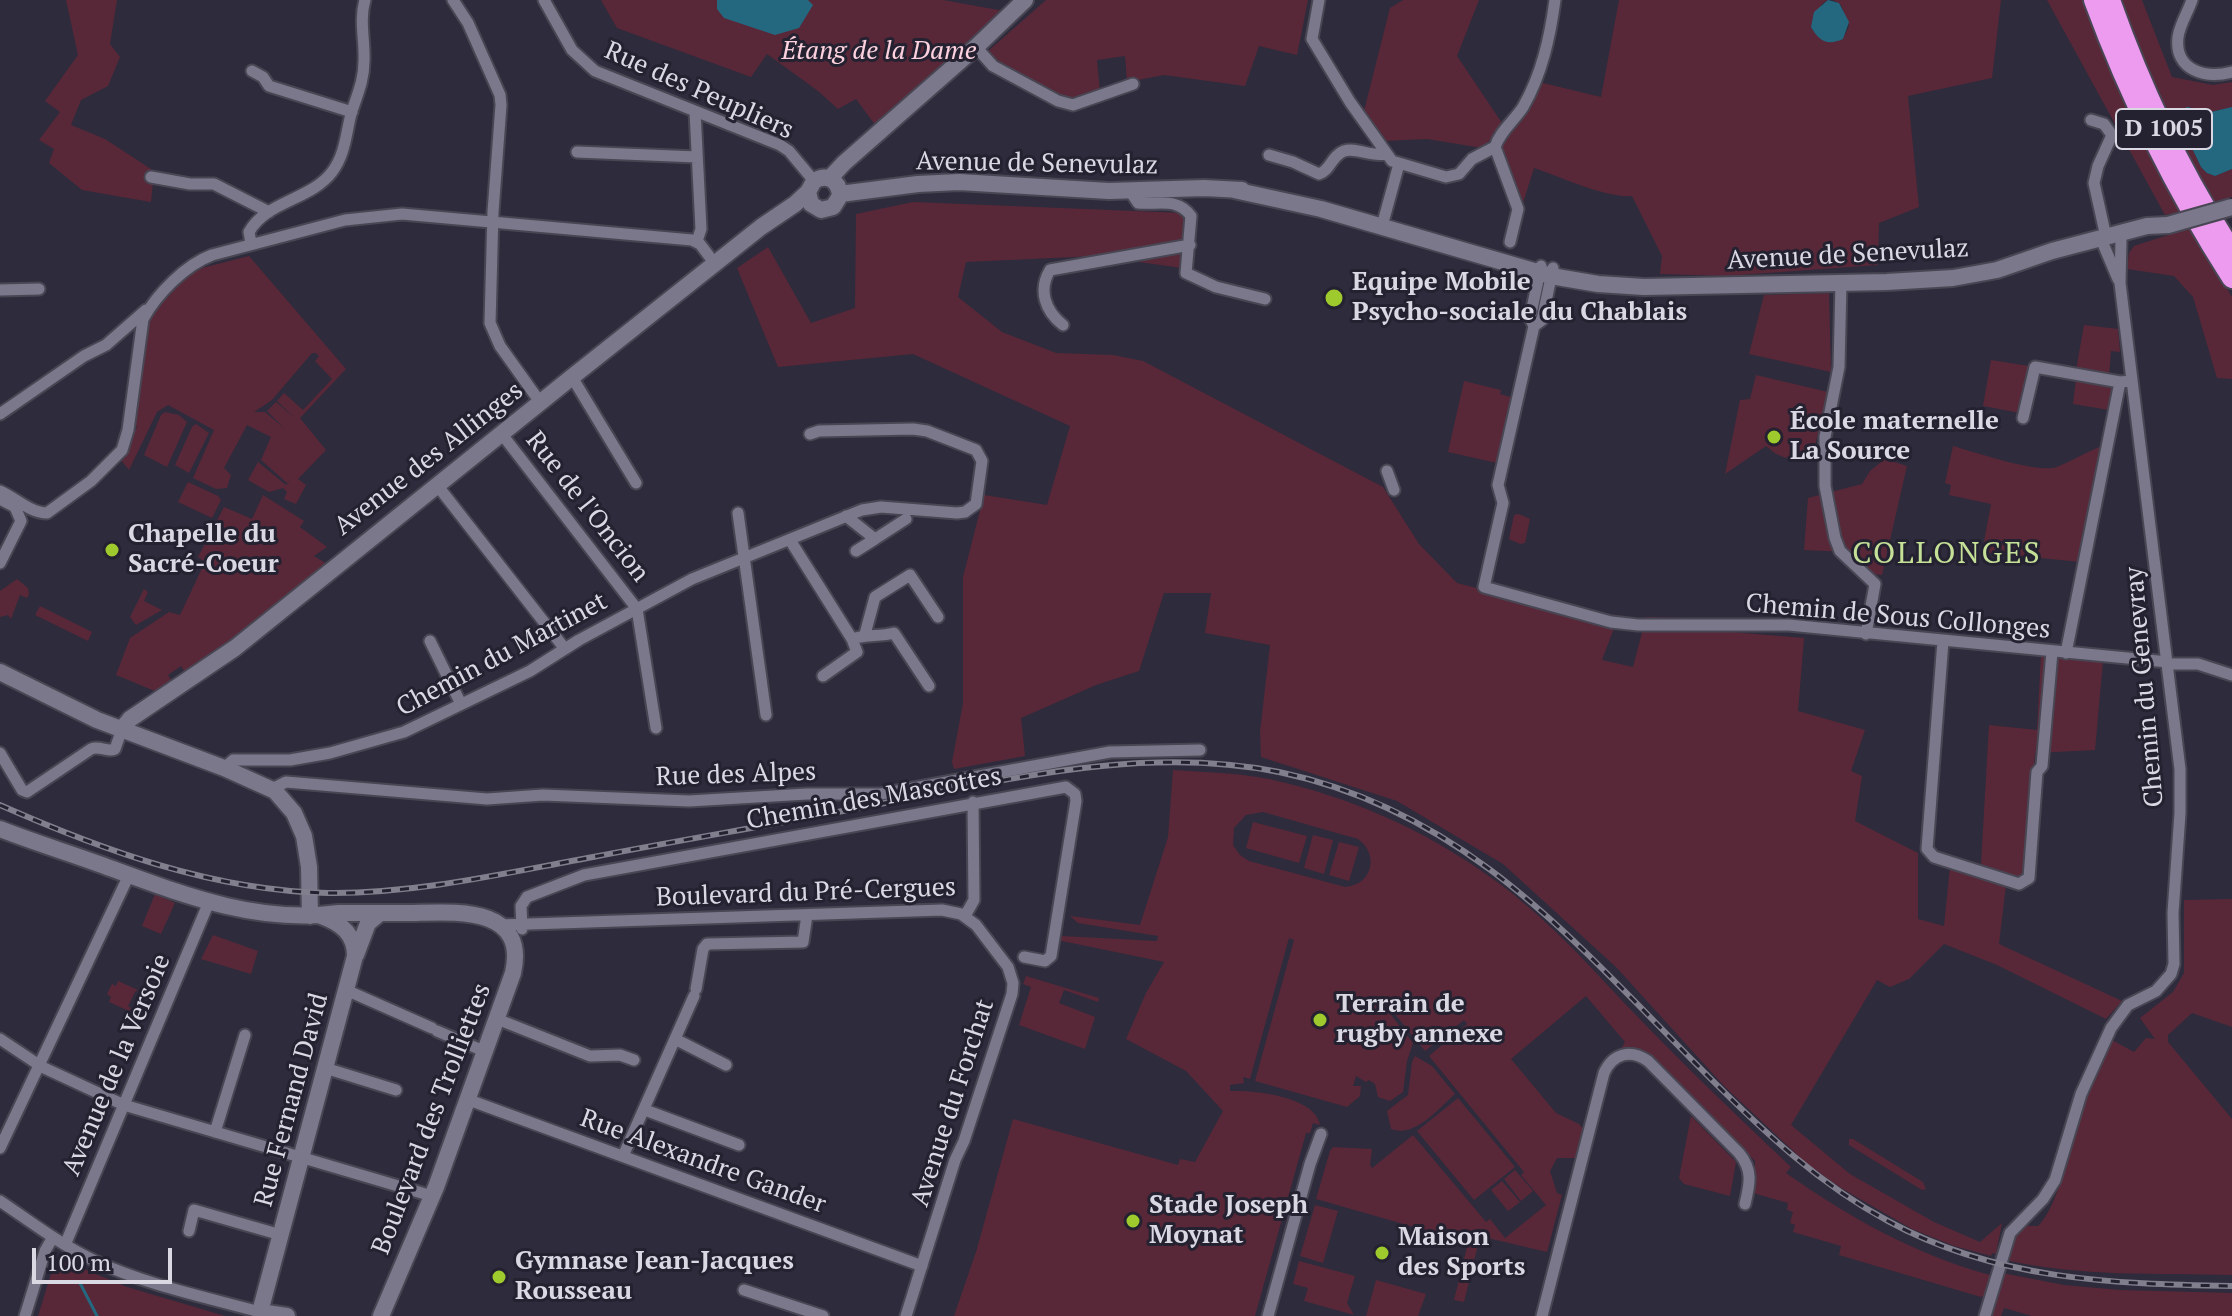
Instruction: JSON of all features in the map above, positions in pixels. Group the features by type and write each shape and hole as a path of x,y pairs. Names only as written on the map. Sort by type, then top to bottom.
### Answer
{"highway":[{"name":"D 1005","path":"2094,0 2149,133 2232,278"},
{"name":"D 1005","path":"2110,0 2135,65 2173,148 2232,251"}],"main road":[{"path":"817,190 1025,0"},
{"path":"976,47 1007,27 1037,0"},
{"name":"Avenue de Senevulaz","path":"840,194 959,182 1130,191 1234,190 1383,222 1598,284 1676,287 1953,278 2021,263 2047,252 2154,232 2232,207"},
{"path":"838,185 838,202 831,209 821,210 817,190 838,185"},
{"name":"Avenue des Allinges","path":"122,729 127,721 235,648 715,264 817,190"},
{"path":"1,674 89,716 272,789 297,818 305,843 314,916"},
{"path":"149,706 146,727 161,743"},
{"path":"0,829 209,902 275,914 314,916 465,912 522,930"},
{"path":"0,841 29,840"},
{"path":"309,867 317,899 327,909 339,913"},
{"path":"275,914 298,901 309,867"},
{"path":"355,956 368,923 380,913"},
{"path":"314,916 346,930 353,942 355,956"},
{"name":"Boulevard des Trolliettes","path":"382,1315 469,1100 514,969 522,930"},
{"name":"Rue Fernand David","path":"262,1315 355,956"},
{"path":"262,1315 287,1316"}],"street":[{"path":"251,243 250,229 269,212 314,188 330,175 341,156 362,86 365,0"},
{"path":"453,0 468,23 500,95 490,323 500,346 540,402"},
{"name":"Rue des Peupliers","path":"544,0 572,50 588,66 780,145 789,151 817,190"},
{"path":"1319,0 1312,39 1385,154 1399,164 1446,177 1459,174 1472,159 1495,147"},
{"path":"1510,242 1518,209 1495,147 1536,84 1555,0"},
{"path":"2192,0 2179,32 2178,45 2182,58 2190,68 2202,74 2215,76 2232,72"},
{"path":"976,47 993,66 1058,101 1073,105 1133,84"},
{"path":"252,71 263,77 269,86 352,112"},
{"path":"695,112 695,236 715,264"},
{"path":"2091,120 2104,124 2112,135 2094,183 2113,239"},
{"path":"1269,155 1319,174 1326,171 1342,152 1354,151 1372,156 1385,154"},
{"path":"577,152 697,157"},
{"path":"1383,222 1399,164"},
{"path":"151,177 190,184 214,184 269,212"},
{"path":"1130,191 1138,203 1174,203 1185,209 1192,219 1186,273 1216,287 1265,299"},
{"path":"0,414 84,356 106,345 196,263 251,243 345,220 377,215 427,214 493,222 695,236"},
{"name":"Chemin du Genevray","path":"2113,239 2120,283"},
{"name":"Chemin du Genevray","path":"1985,1316 2010,1233 2043,1199 2055,1180 2081,1094 2111,1028 2128,1005 2165,984 2172,969 2180,793 2178,744 2126,382 2120,283 2113,239"},
{"path":"1063,325 1047,307 1043,294 1044,280 1050,270 1190,245"},
{"name":"Chemin de Sous Collonges","path":"1546,270 1530,318 1534,326 1498,485 1503,503 1484,587 1611,622 1638,625 1789,625 2198,664 2232,675"},
{"path":"1841,283 1839,367 1825,437 1825,475 1840,551 1875,584 1866,634"},
{"path":"0,290 39,289"},
{"path":"0,491 31,510 47,513 87,484 122,450 128,430 141,324 150,307"},
{"path":"2023,418 2035,367 2126,382 2066,653"},
{"path":"572,377 636,483"},
{"name":"Chemin du Martinet","path":"224,768 233,760 290,760 358,747 404,732 530,671 692,579 846,516 872,507 965,512 976,504 980,454 976,450 913,429 819,431 810,434"},
{"name":"Rue de l'Oncion","path":"501,433 637,609"},
{"path":"1387,471 1394,490"},
{"path":"437,485 565,649"},
{"path":"0,499 15,507 21,521 0,563"},
{"path":"738,513 766,715"},
{"path":"846,516 875,539"},
{"path":"856,551 906,519"},
{"path":"790,540 857,652 823,676"},
{"path":"865,634 875,597 910,575 938,617"},
{"path":"637,609 656,728"},
{"path":"852,639 865,634 881,637 894,633 929,686"},
{"path":"430,641 461,704"},
{"path":"1943,641 1927,849 1934,857 2019,884 2029,878 2037,772 2042,766 2052,652"},
{"name":"Avenue des Allinges","path":"0,753 22,790 29,791 95,747 115,749 122,729"},
{"name":"Rue des Alpes","path":"272,789 286,782 487,799 543,795 689,801 807,794 881,794 1110,752 1200,750"},
{"name":"Chemin des Mascottes","path":"522,930 521,906 527,897 584,875 973,802 1070,788 1076,801 1051,956 1045,961 1024,957"},
{"name":"Boulevard du Pré-Cergues","path":"522,930 946,910 965,916 974,900 973,802"},
{"path":"0,1148 129,875"},
{"name":"Avenue de la Versoie","path":"65,1245 209,902"},
{"path":"623,1156 695,992 703,949 707,944 803,942 807,915"},
{"name":"Avenue du Forchat","path":"906,1316 1012,994 1012,977 1008,967 976,925 965,916"},
{"path":"346,990 486,1052"},
{"path":"497,1019 590,1056 620,1055 634,1060"},
{"path":"215,1132 245,1035"},
{"path":"0,1039 39,1065 124,1105 432,1196"},
{"path":"675,1039 726,1065"},
{"path":"1542,1316 1604,1073 1609,1063 1619,1055 1633,1054 1648,1061 1739,1153 1750,1177 1745,1204"},
{"path":"325,1068 396,1090"},
{"name":"Rue Alexandre Gander","path":"469,1100 922,1266"},
{"path":"645,1110 739,1145"},
{"path":"1268,1316 1321,1134"},
{"path":"0,1201 65,1245 130,1275 262,1315"},
{"path":"189,1231 194,1210 281,1235"},
{"path":"25,1316 45,1251 53,1237"},
{"path":"744,1290 823,1316"}],"green space":[{"path":"66,0 117,0 110,44 120,57 108,86 81,100 71,125 105,139 154,171 151,202 82,190 49,163 54,149 39,140 60,112 45,101 78,55"},
{"name":"Étang de la Dame","path":"601,0 943,0 1004,11 876,126 856,99 838,109 767,54 751,77 617,28"},
{"path":"1046,0 1308,0 1297,55 1259,46 1245,86 1164,75 1127,82 1125,56 1097,60 1100,92 1080,100 1066,99 994,61 987,52"},
{"path":"1403,0 1479,0 1457,56 1504,126 1482,148 1427,139 1384,141 1364,111 1390,8"},
{"path":"1619,0 1828,0 1822,4 1811,27 1821,38 1832,41 1843,39 1849,26 1841,5 1833,0 2001,0 1992,78 1908,96 1919,207 1879,223 1878,265 1725,276 1660,274 1662,256 1632,196 1596,190 1534,168 1523,203 1501,145 1543,83 1601,97"},
{"path":"2047,0 2082,0 2127,108 2180,212 2165,215"},
{"path":"2121,0 2142,0 2172,77 2213,85 2232,82 2232,107 2211,112 2190,107 2181,110 2178,119 2201,167 2207,173 2215,176 2232,169 2232,197 2214,202 2163,103"},
{"path":"913,202 1184,213 1182,268 1096,256 966,262 958,297 1002,332 1056,353 1113,355 1143,361 1383,487 1419,544 1457,583 1570,612 1619,615 1602,660 1633,667 1646,617 1686,618 1695,632 1804,638 1798,711 1865,730 1851,771 1862,776 1855,821 1918,853 1918,919 1944,926 1950,867 1981,864 1989,725 2037,730 2041,656 2103,661 2095,750 2035,753 2024,876 2006,885 1999,944 2122,1001 2106,1019 1997,965 1944,944 1909,979 1890,987 1877,980 1791,1125 1850,1174 1934,1222 1980,1242 2002,1223 1996,1254 1992,1253 1991,1256 1954,1246 1912,1229 1841,1188 1806,1163 1725,1087 1616,967 1503,864 1397,801 1261,757 1260,732 1270,645 1205,633 1211,593 1164,593 1139,671 1096,685 1021,718 1025,756 954,769 952,762 963,703 963,577 984,495 1047,505 1070,426 913,354 778,367 737,268 768,247 811,323 855,308 856,214"},
{"path":"2190,228 2232,297 2232,379 2217,378 2193,297 2174,276 2127,269 2129,253 2134,246"},
{"path":"249,256 346,369 300,418 326,450 298,479 306,485 296,504 284,499 287,492 283,488 269,492 248,480 258,462 286,485 290,481 287,483 261,460 271,437 247,425 224,468 231,475 227,488 216,489 193,478 214,430 168,405 157,412 129,470 121,460 137,427 132,425 143,331 151,315 185,278 202,268","holes":["312,353 319,356 315,361 332,379 303,410 284,393 277,401 295,418 276,402 267,411 285,429 265,412 254,412 272,400"]},
{"path":"1829,293 1831,372 1749,354 1764,295"},
{"path":"2084,325 2118,329 2120,352 2111,351 2109,376 2076,370"},
{"path":"1991,360 2029,366 2020,413 1983,406"},
{"path":"1756,375 1828,392 1812,458 1801,451 1786,458 1766,446 1725,474 1740,400 1750,399"},
{"path":"2076,379 2114,385 2109,410 2073,404"},
{"path":"1464,381 1501,390 1500,394 1514,398 1497,463 1448,452"},
{"path":"165,412 179,415 187,422 167,467 144,455"},
{"path":"196,424 209,433 189,473 175,465"},
{"path":"1953,446 2036,468 2048,468 2057,467 2102,446 2080,562 1982,552 1991,504 1949,495 1951,485 1945,483"},
{"path":"1885,459 1907,466 1882,575 1871,574 1849,552 1804,550 1808,498 1862,484 1870,471"},
{"path":"188,482 221,500 212,518 178,502"},
{"path":"263,495 304,521 300,527 327,547 314,556 327,564 225,647 186,674 181,666 168,675 173,683 157,692 116,675 130,638 169,612 180,615 205,562 198,557 224,507 252,519"},
{"path":"1514,515 1530,519 1525,543 1520,544 1509,539"},
{"path":"17,579 28,588 29,594 27,598 20,595 11,619 8,615 0,617 0,591"},
{"path":"144,589 148,592 144,601 162,610 136,625 130,617"},
{"path":"40,606 92,632 88,641 35,615"},
{"path":"1173,770 1245,775 1299,786 1357,805 1439,844 1510,892 1548,924 1673,1053 1791,1167 1786,1173 1884,1233 1935,1257 1990,1275 1985,1295 1981,1297 1839,1255 1841,1246 1793,1232 1795,1225 1790,1223 1793,1212 1787,1210 1788,1203 1753,1193 1755,1161 1652,1059 1621,1049 1625,1042 1586,996 1511,1059 1556,1113 1579,1124 1584,1130 1579,1155 1575,1158 1557,1158 1550,1171 1557,1193 1562,1195 1547,1252 1445,1228 1442,1235 1316,1199 1333,1147 1372,1149 1372,1168 1413,1135 1486,1222 1490,1219 1505,1238 1546,1205 1521,1175 1524,1172 1429,1056 1467,1024 1464,1020 1425,1051 1394,1013 1391,1015 1413,1043 1403,1092 1390,1101 1378,1097 1375,1084 1356,1076 1353,1086 1361,1086 1360,1096 1347,1107 1255,1081 1294,940 1289,938 1250,1079 1243,1077 1244,1083 1230,1085 1230,1091 1268,1094 1296,1101 1316,1115 1320,1125 1313,1123 1310,1133 1306,1133 1255,1316 954,1316 976,1252 1013,1119 1178,1165 1180,1159 1195,1162 1223,1111 1186,1071 1126,1039 1146,993 1164,962 1057,940 1061,936 1157,941 1158,936 1078,923 1070,916 1140,925 1168,837","holes":["1263,812 1358,839 1369,853 1370,868 1362,881 1345,887 1249,861 1233,845 1234,828 1246,815"]},
{"path":"1253,822 1307,836 1299,863 1246,848"},
{"path":"1313,835 1333,840 1324,874 1304,868"},
{"path":"1339,842 1359,847 1349,881 1329,875"},
{"path":"155,894 175,903 161,934 142,926"},
{"path":"2232,899 2232,1027 2192,1013 2168,1035 2168,1042 2232,1119 2232,1275 2090,1272 2006,1260 2014,1236 2022,1226 2038,1226 2052,1204 2085,1101 2112,1040 2134,1052 2146,1038 2155,1039 2140,1018 2173,992 2184,973 2184,900"},
{"path":"213,935 258,951 251,974 201,959"},
{"path":"1026,976 1099,998 1098,1002 1064,990 1059,1003 1095,1017 1085,1049 1019,1025 1031,987 1023,984"},
{"path":"118,981 138,990 128,1006 131,1008 129,1011 109,1002 111,997 107,994 112,984 116,986"},
{"path":"1415,1056 1432,1066 1455,1094 1417,1126 1400,1131 1391,1129 1387,1111 1408,1095"},
{"path":"1458,1098 1515,1167 1474,1200 1417,1131"},
{"path":"1691,1116 1736,1162 1730,1196 1684,1184 1679,1178"},
{"path":"1849,1139 1923,1182 1926,1189 1922,1190 1849,1145"},
{"path":"1515,1170 1533,1191 1521,1201 1504,1179"},
{"path":"1502,1181 1520,1202 1508,1211 1491,1190"},
{"path":"1315,1205 1338,1211 1323,1263 1300,1256"},
{"path":"1468,1243 1478,1245 1464,1302 1454,1300"},
{"path":"55,1261 67,1262 127,1287 225,1316 38,1316"},
{"path":"1299,1261 1355,1276 1347,1303 1354,1315 1304,1301 1308,1288 1293,1284"},
{"path":"2002,1273 2064,1285 2120,1290 2232,1293 2232,1316 2032,1316 2004,1308 2001,1316 1990,1316"},
{"path":"1376,1280 1426,1294 1418,1316 1366,1316"}],"water":[{"name":"Étang de la Dame","path":"717,0 808,0 813,5 799,28 775,35 724,18 717,9"},
{"path":"1828,0 1839,3 1849,22 1843,39 1832,42 1820,39 1811,27 1814,12"},
{"path":"2187,107 2211,112 2232,107 2232,169 2215,176 2201,167 2178,119 2179,112"}],"waterway":[{"path":"80,1283 97,1316"}],"railway":[{"path":"0,805 78,837 160,865 243,885 328,893 395,890 461,881 998,781 1091,767 1184,762 1279,772 1347,791 1408,818 1464,852 1516,890 1566,933 1772,1137 1839,1191 1888,1221 1929,1241 2013,1267 2099,1280 2232,1286"}],"place":[{"name":"Equipe Mobile Psycho-sociale du Chablais","path":"1334,298"},
{"name":"École maternelle La Source","path":"1774,437"},
{"name":"Chapelle du Sacré-Coeur","path":"112,550"},
{"name":"Terrain de rugby annexe","path":"1320,1020"},
{"name":"Stade Joseph Moynat","path":"1133,1221"},
{"name":"Maison des Sports","path":"1382,1253"},
{"name":"Gymnase Jean-Jacques Rousseau","path":"499,1277"}],"district":[{"name":"COLLONGES","path":"1947,554"}]}
